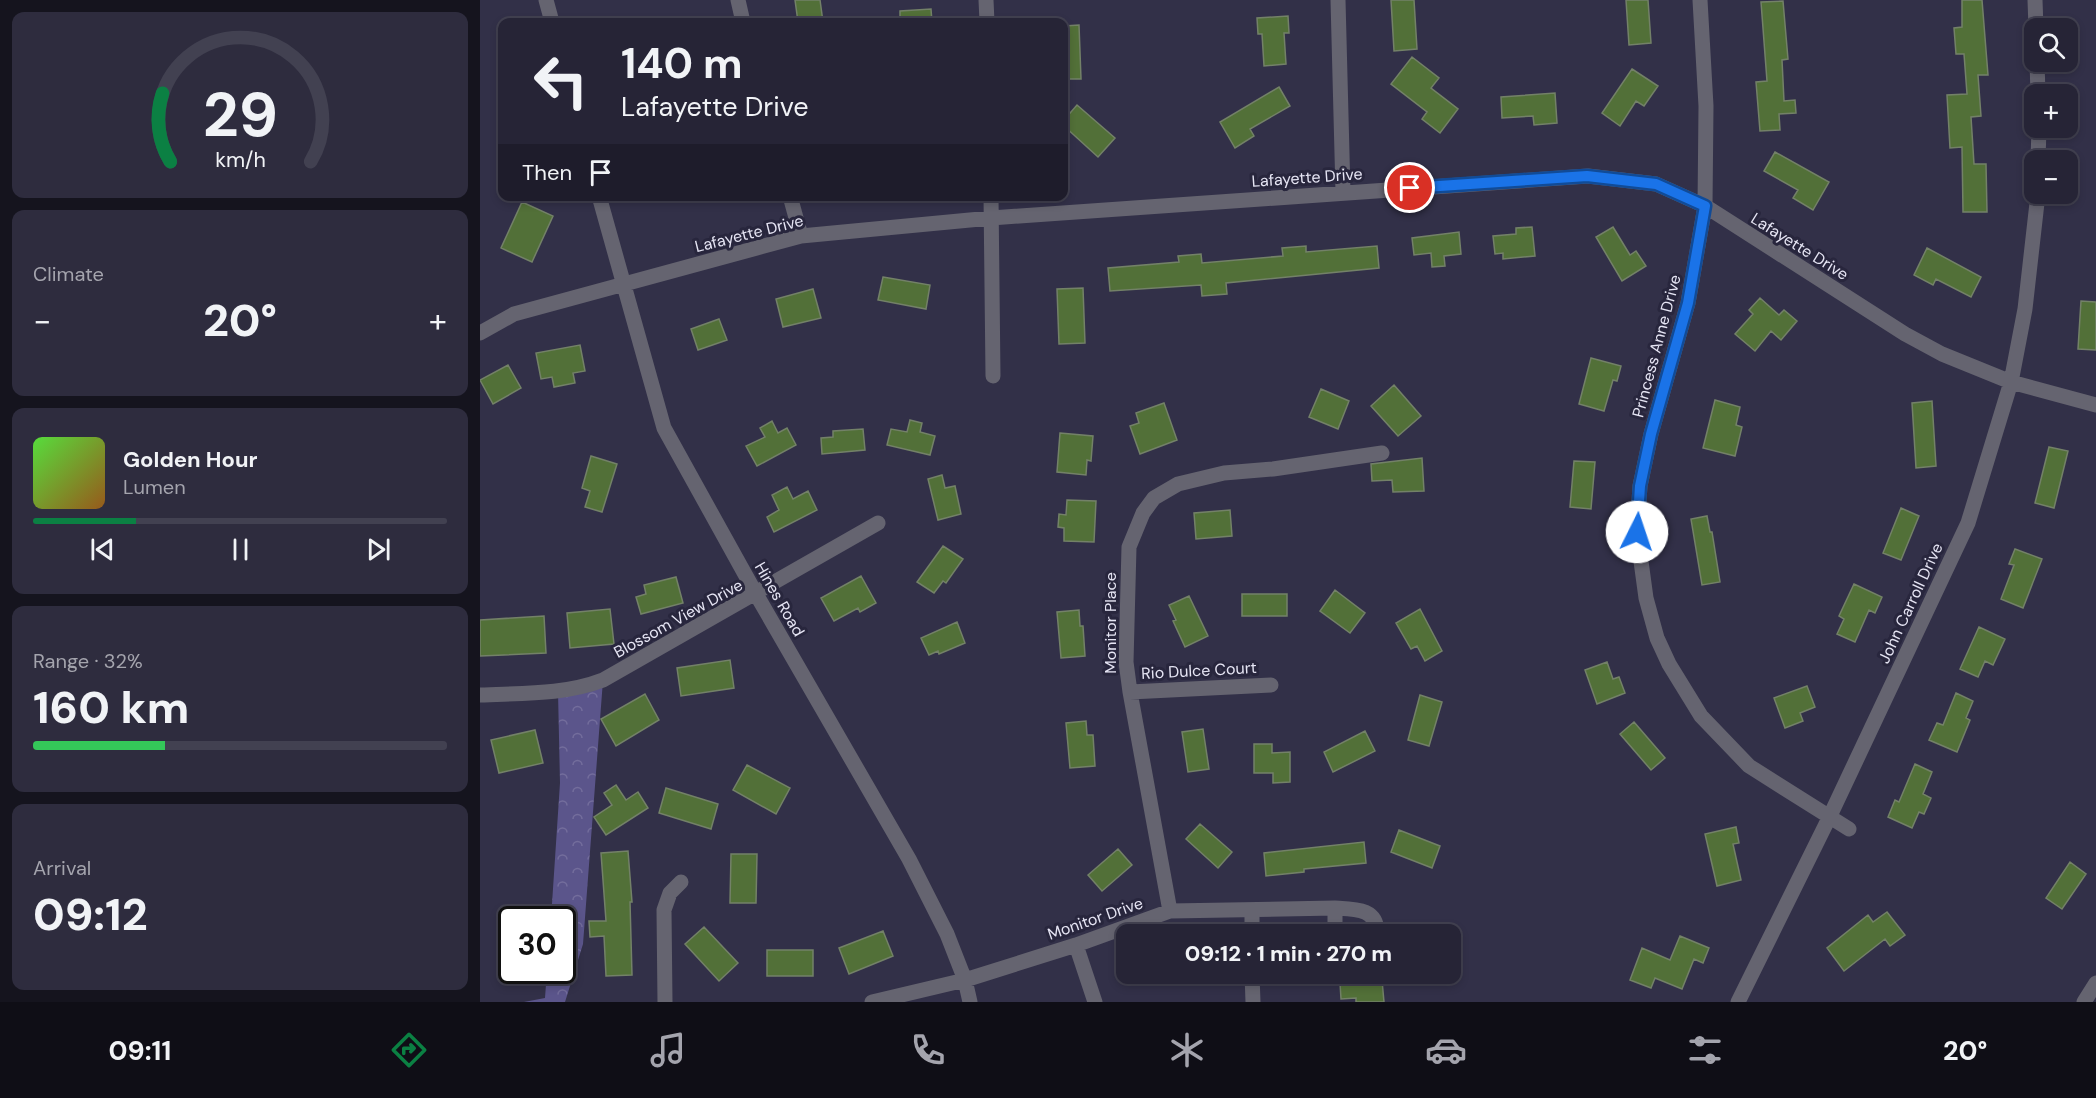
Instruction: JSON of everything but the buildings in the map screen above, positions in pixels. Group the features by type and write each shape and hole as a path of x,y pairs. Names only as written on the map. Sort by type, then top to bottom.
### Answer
{"street":[{"path":"546,0 551,18"},
{"path":"738,0 742,18"},
{"path":"986,0 987,18"},
{"path":"1338,0 1343,192"},
{"name":"Princess Anne Drive","path":"1700,0 1706,106 1705,206 1688,303 1651,434 1640,486 1637,532 1646,598 1657,638 1669,663 1701,716 1749,766 1849,829"},
{"path":"2035,0 2036,18"},
{"name":"Lafayette Drive","path":"480,333 514,314 801,236 991,218 1587,176 1656,184 1705,206 1905,334 1942,354 2011,382 2096,405"},
{"name":"Hines Road","path":"600,201 664,428 756,594 909,859 947,934 970,1002"},
{"path":"791,201 801,236"},
{"path":"991,201 993,376"},
{"name":"John Carroll Drive","path":"1738,1002 1829,818 1968,523 2011,382 2025,309 2037,204"},
{"name":"Monitor Place","path":"1170,911 1126,662 1129,547 1143,513 1154,498 1178,484 1224,473 1273,469 1382,453"},
{"name":"Blossom View Drive","path":"480,695 558,691 585,687 603,680 878,523"},
{"name":"Rio Dulce Court","path":"1130,692 1271,685"},
{"path":"665,1002 664,910 670,893 681,882"},
{"path":"1335,908 1335,924"},
{"name":"Monitor Drive","path":"872,1002 964,980 1076,945 1170,911 1335,908 1361,910 1372,917 1376,924"},
{"path":"1252,910 1252,924"},
{"path":"1076,945 1095,1002"},
{"path":"2084,1002 2096,983"},
{"path":"1252,984 1253,1002"}],"green space":[{"path":"603,680 583,944 576,967 576,906 552,906 560,783 558,691"},
{"path":"546,984 571,984 565,1002 524,1002 545,998"}],"route":[{"path":"1410,188 1587,176 1656,184 1705,206 1688,303 1651,434 1640,486 1637,532"}]}
